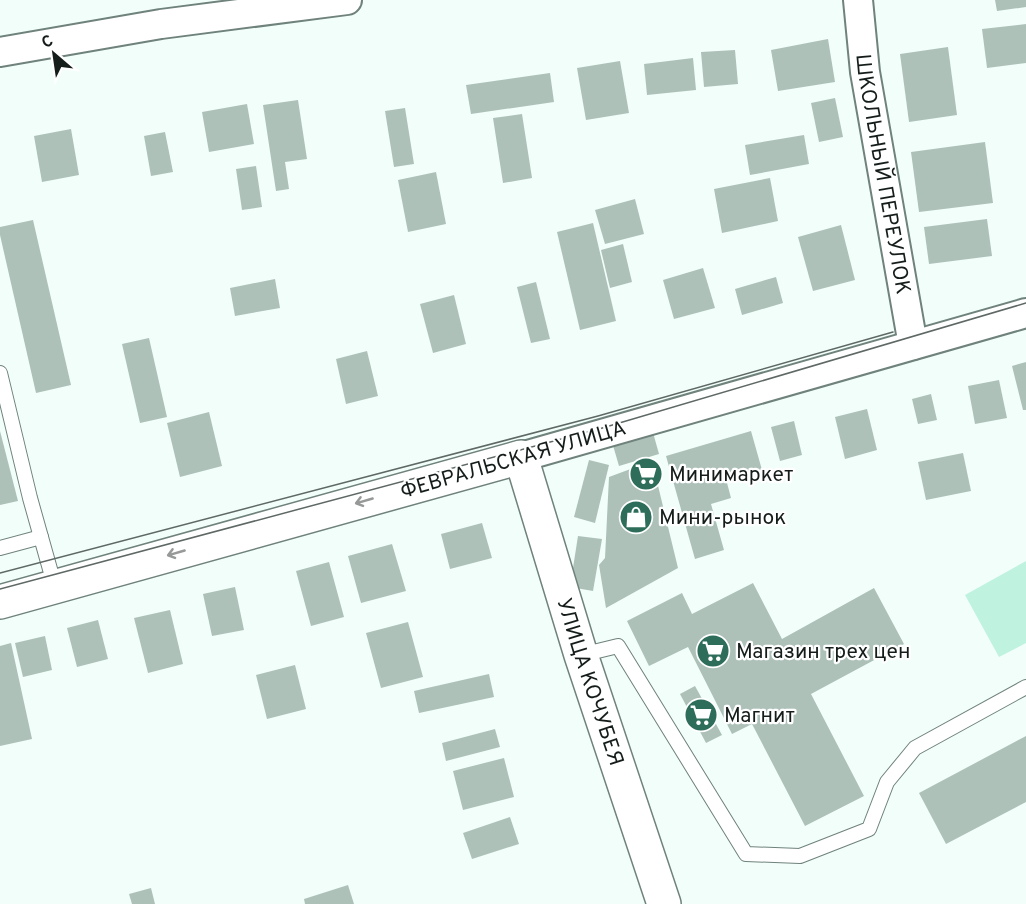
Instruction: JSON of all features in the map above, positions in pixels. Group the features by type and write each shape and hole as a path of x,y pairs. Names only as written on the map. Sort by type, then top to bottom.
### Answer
{"street":[{"path":"0,52 161,24 347,0"},
{"name":"ШКОЛЬНЫЙ ПЕРЕУЛОК","path":"858,0 865,72 913,345"},
{"name":"ФЕВРАЛЬСКАЯ УЛИЦА","path":"0,602 1026,313"},
{"name":"УЛИЦА КОЧУБЕЯ","path":"521,457 581,655 664,904"}],"lane":[{"path":"0,373 55,587"},
{"path":"0,548 41,537"},
{"path":"581,655 618,646 746,854 800,856 869,829 887,782 915,748 1026,687"}],"green space":[{"path":"1026,561 1026,643 999,657 965,595"}],"building":[{"path":"995,0 1026,0 1026,7 997,11"},
{"path":"1026,24 1026,63 987,68 982,29"},
{"path":"828,39 835,82 778,91 771,50"},
{"path":"948,47 957,115 909,122 900,54"},
{"path":"735,50 738,84 704,87 701,52"},
{"path":"693,58 696,90 647,95 644,64"},
{"path":"620,61 629,113 586,120 577,68"},
{"path":"550,73 554,102 471,114 466,85"},
{"path":"835,98 843,137 819,142 811,103"},
{"path":"298,100 307,159 285,162 289,189 276,191 263,105"},
{"path":"247,104 254,144 209,152 202,112"},
{"path":"405,108 414,164 394,167 385,111"},
{"path":"522,114 532,178 503,183 493,118"},
{"path":"71,129 79,175 42,182 34,136"},
{"path":"165,132 173,172 151,176 144,136"},
{"path":"804,135 809,164 750,175 745,145"},
{"path":"985,142 993,203 919,212 911,152"},
{"path":"256,166 262,207 242,210 236,169"},
{"path":"436,172 446,224 408,232 398,180"},
{"path":"770,178 778,221 722,233 714,189"},
{"path":"635,199 644,234 605,244 595,210"},
{"path":"987,219 992,256 929,264 924,227"},
{"path":"33,220 71,385 36,393 0,235 0,227"},
{"path":"593,223 616,321 580,330 557,232"},
{"path":"841,225 855,280 813,291 798,237"},
{"path":"623,244 632,282 610,288 601,250"},
{"path":"703,268 715,308 674,319 663,280"},
{"path":"776,277 783,303 742,315 735,289"},
{"path":"275,279 280,308 235,316 230,288"},
{"path":"536,282 550,339 531,343 517,287"},
{"path":"454,295 466,344 433,353 420,304"},
{"path":"149,338 167,417 140,423 122,344"},
{"path":"367,351 378,396 346,404 336,359"},
{"path":"1026,362 1026,410 1023,410 1012,366"},
{"path":"999,380 1007,418 975,424 968,386"},
{"path":"931,394 937,420 918,424 912,399"},
{"path":"867,409 877,450 845,459 835,417"},
{"path":"209,412 222,466 180,477 167,423"},
{"path":"794,421 802,455 780,461 771,427"},
{"path":"652,429 659,454 619,466 612,442"},
{"path":"0,431 18,501 0,505"},
{"path":"751,431 762,470 726,479 731,498 711,504 724,550 695,559 666,456"},
{"path":"963,453 971,491 926,500 918,462"},
{"path":"589,460 609,465 595,523 574,517"},
{"name":"Мини-рынок","path":"652,461 678,568 606,608 599,565 605,558 609,477"},
{"path":"482,523 492,558 450,569 441,534"},
{"path":"578,536 602,539 593,591 570,587"},
{"path":"392,544 406,591 361,603 348,556"},
{"path":"329,562 344,617 311,626 296,571"},
{"path":"753,583 782,639 874,588 904,644 811,694 864,796 805,826 752,724 732,734 688,647 649,666 627,621 682,593 692,614"},
{"path":"235,587 244,630 212,636 203,594"},
{"path":"170,610 183,664 148,673 134,618"},
{"path":"98,620 108,659 77,667 67,628"},
{"path":"408,622 423,677 381,688 366,633"},
{"path":"45,636 52,670 23,677 15,643"},
{"path":"11,643 32,739 0,746 0,646"},
{"path":"295,665 306,709 267,719 256,675"},
{"path":"489,674 494,697 419,713 414,691"},
{"name":"Магнит","path":"695,686 722,735 706,743 680,694"},
{"path":"495,729 500,747 446,761 442,743"},
{"path":"1026,736 1026,802 946,844 919,793"},
{"path":"504,758 514,797 463,810 453,771"},
{"path":"510,817 519,844 472,859 463,833"},
{"path":"348,885 354,904 305,904 304,899"},
{"path":"151,888 155,904 132,904 129,894"}],"tram line":[{"path":"0,589 599,429 1026,303"},
{"path":"0,573 598,416 893,332"}],"place":[{"name":"Минимаркет","path":"646,474"},
{"name":"Мини-рынок","path":"636,517"},
{"name":"Магазин трех цен","path":"713,651"},
{"name":"Магнит","path":"701,715"}]}
